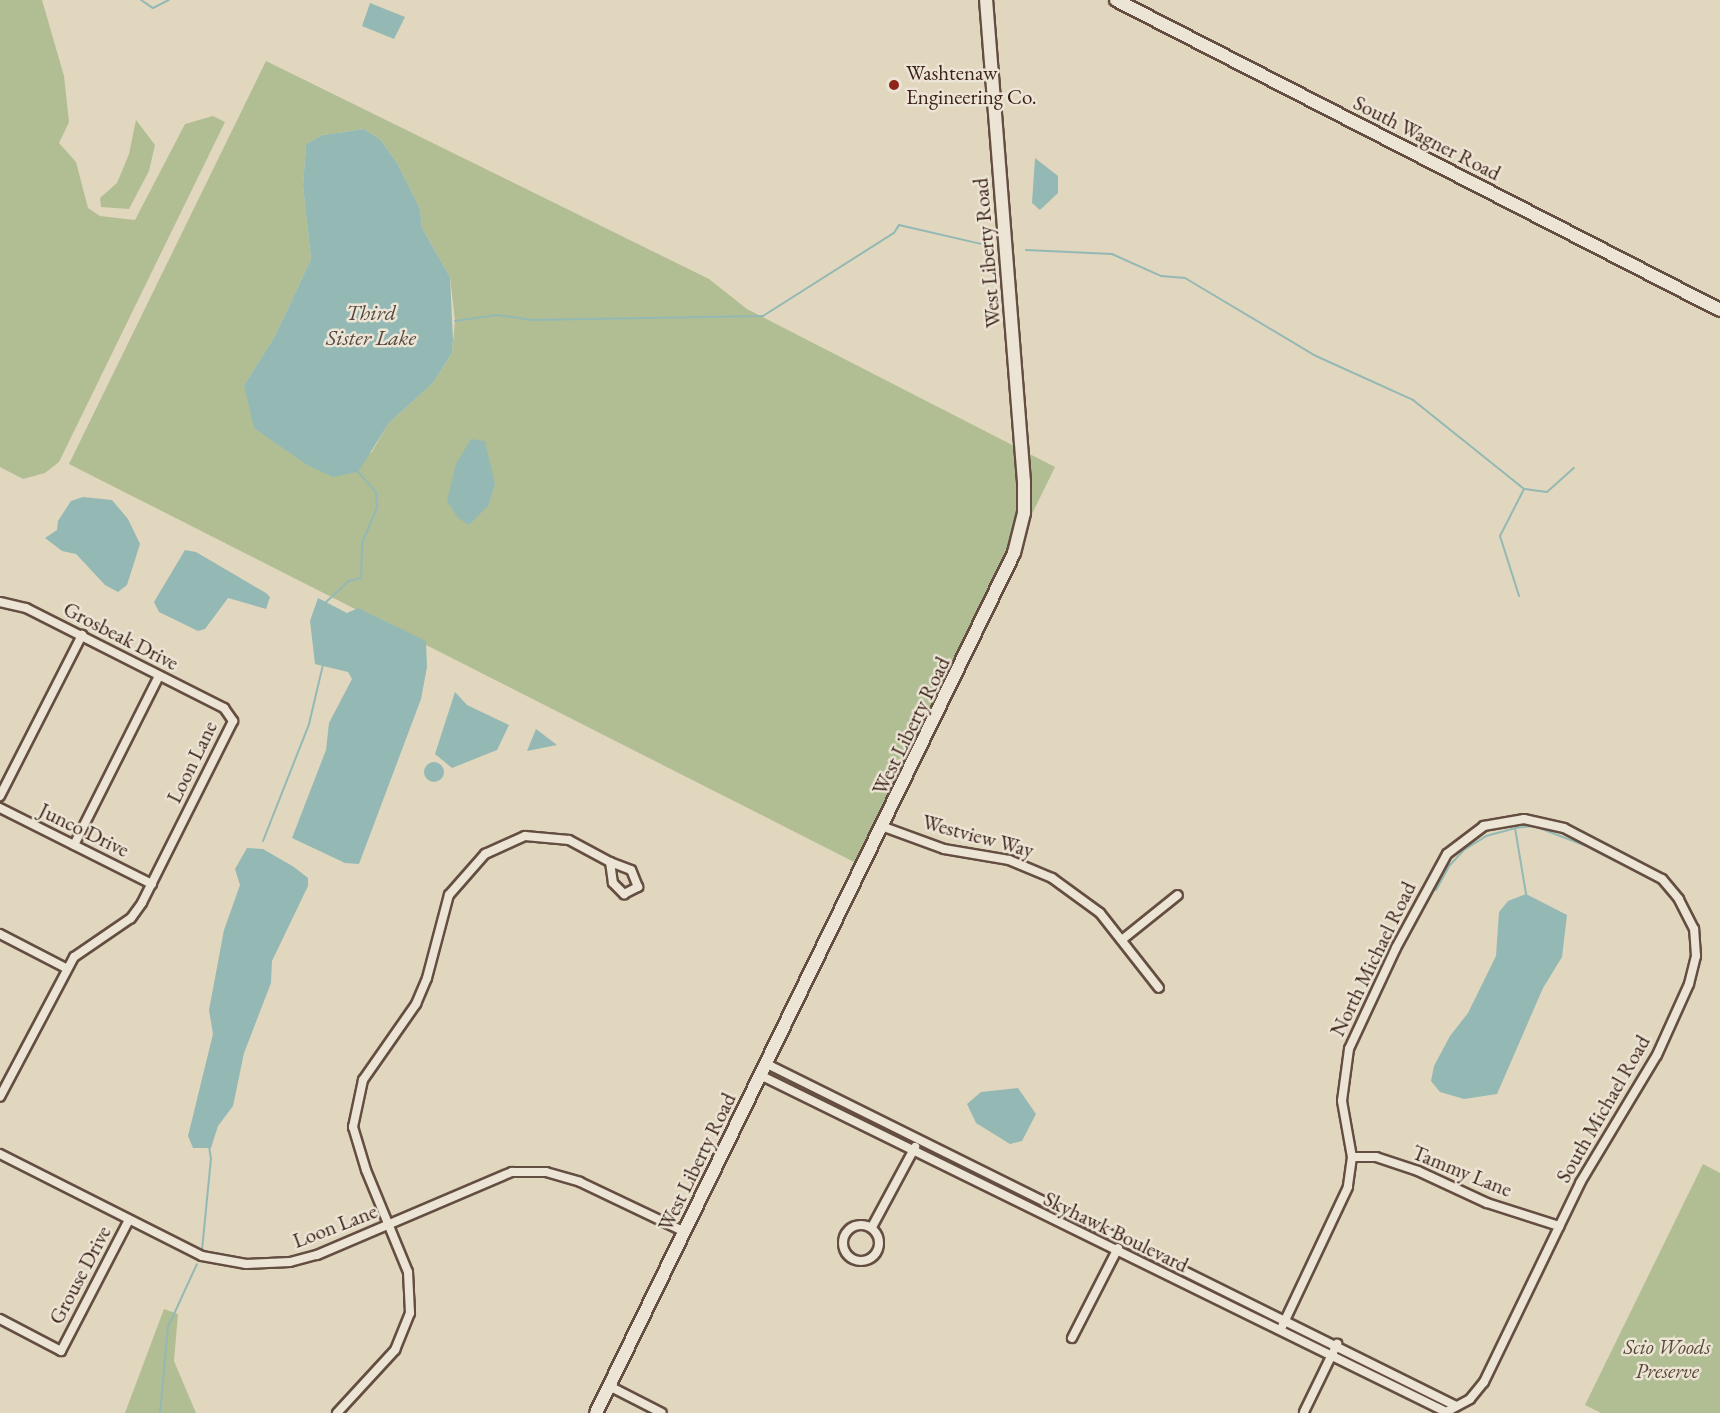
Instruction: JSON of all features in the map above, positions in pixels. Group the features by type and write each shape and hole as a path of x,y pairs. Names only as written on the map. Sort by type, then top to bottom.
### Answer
{"main road":[{"name":"West Liberty Road","path":"596,1413 1004,580 1024,513 986,0"},
{"name":"South Wagner Road","path":"1116,0 1720,310"}],"street":[{"name":"Grosbeak Drive","path":"0,602 26,608 224,708"},
{"path":"0,796 82,635"},
{"path":"74,845 159,676"},
{"name":"Loon Lane","path":"0,1097 66,968 74,957 131,918 152,884 233,722 224,708"},
{"name":"Junco Drive","path":"0,808 152,884"},
{"name":"North Michael Road","path":"1281,1329 1344,1200 1352,1156 1342,1101 1349,1049 1437,867 1457,843 1497,822 1533,820 1564,828 1649,870"},
{"name":"Westview Way","path":"884,826 944,849 1028,866 1070,888 1100,913 1123,939 1159,988"},
{"path":"337,1413 395,1350 410,1313 408,1272 391,1224 366,1170 353,1127 363,1080 416,1004 427,978 449,895 485,854 525,836 569,840 610,862"},
{"name":"South Michael Road","path":"1456,1406 1478,1392 1490,1370 1599,1146 1657,1055 1695,964 1696,941 1691,918 1666,883 1649,870"},
{"path":"1123,939 1178,895"},
{"path":"0,934 66,968"},
{"name":"Skyhawk Boulevard","path":"767,1064 1121,1242 1286,1319 1456,1406"},
{"name":"Skyhawk Boulevard","path":"762,1076 1115,1252 1281,1329 1446,1412 1456,1406"},
{"path":"872,1227 918,1141"},
{"name":"Loon Lane","path":"0,1154 202,1256 257,1264 317,1255 513,1172 546,1172 580,1182 685,1232"},
{"name":"Tammy Lane","path":"1352,1156 1376,1157 1418,1171 1488,1203 1559,1226"},
{"name":"Grouse Drive","path":"0,1319 61,1351 129,1220"},
{"path":"861,1226 872,1227 880,1243 874,1256 864,1260 846,1255 841,1242 845,1234 861,1226"},
{"path":"1072,1338 1121,1242"},
{"path":"1303,1413 1336,1344"},
{"path":"609,1386 662,1413"}],"green space":[{"path":"0,0 42,0 64,76 69,122 59,143 76,162 88,208 100,216 135,220 185,124 213,116 225,122 59,462 45,473 23,479 0,467"},
{"path":"266,61 709,279 747,309 1055,467 860,865 69,464","holes":["364,129 380,139 397,163 420,209 422,228 450,277 455,321 452,353 433,383 389,423 371,453 244,385 275,336 311,259 303,186 306,144 323,135"]},
{"path":"136,120 155,145 149,171 129,209 101,207 100,198 117,183 129,154"},
{"name":"Scio Woods Preserve","path":"1703,1164 1720,1173 1720,1413 1601,1413 1585,1405"},
{"path":"164,1309 178,1314 174,1361 196,1413 125,1413"}],"water":[{"path":"370,3 405,17 394,39 362,26"},
{"name":"Third Sister Lake","path":"364,129 380,139 397,163 420,209 422,228 450,277 452,353 433,383 389,423 358,472 333,477 307,465 254,428 244,385 275,336 311,259 303,186 306,144 323,135"},
{"path":"1035,158 1058,176 1058,193 1040,210 1032,203"},
{"path":"471,439 485,441 495,484 488,506 469,525 458,518 447,501 456,464"},
{"path":"83,497 112,500 128,519 140,544 127,585 118,592 105,585 76,554 62,551 45,538 57,530 58,521 71,501"},
{"path":"185,550 196,552 266,593 270,597 266,609 228,598 205,629 198,631 159,612 154,602"},
{"path":"318,598 347,613 358,608 426,641 427,667 421,699 359,864 345,863 292,838 326,750 329,723 352,679 348,672 315,664 310,621"},
{"path":"455,692 467,705 509,725 497,750 452,768 435,754"},
{"path":"536,729 557,745 527,751"},
{"path":"434,762 441,765 444,772 441,779 434,782 427,779 424,772 427,765"},
{"path":"247,848 263,849 294,867 308,878 308,886 272,961 271,983 244,1053 233,1106 218,1126 211,1148 193,1148 188,1136 213,1034 209,1010 224,930 240,885 235,869"},
{"path":"1526,894 1567,915 1562,957 1543,988 1497,1094 1464,1099 1440,1092 1431,1081 1434,1066 1450,1036 1468,1013 1496,956 1499,912 1508,901"},
{"path":"1018,1088 1036,1114 1022,1141 1010,1144 976,1123 967,1104 981,1092"}],"waterway":[{"path":"141,0 153,8 169,0"},
{"path":"455,321 497,315 531,320 763,316 894,233 899,225 981,244"},
{"path":"1026,250 1112,254 1161,276 1185,278 1316,356 1413,400 1524,489 1500,536 1519,596"},
{"path":"1525,489 1547,492 1574,468"},
{"path":"324,604 349,581 361,578 362,543 377,508 376,492 358,472"},
{"path":"263,841 309,724 323,665"},
{"path":"1436,890 1450,865 1464,850 1486,836 1515,828 1534,826 1586,846"},
{"path":"1515,828 1526,894"},
{"path":"1592,849 1616,861"},
{"path":"202,1250 211,1159 209,1146"},
{"path":"160,1413 168,1327 197,1264"}],"place":[{"name":"Washtenaw Engineering Co.","path":"894,85"}]}
